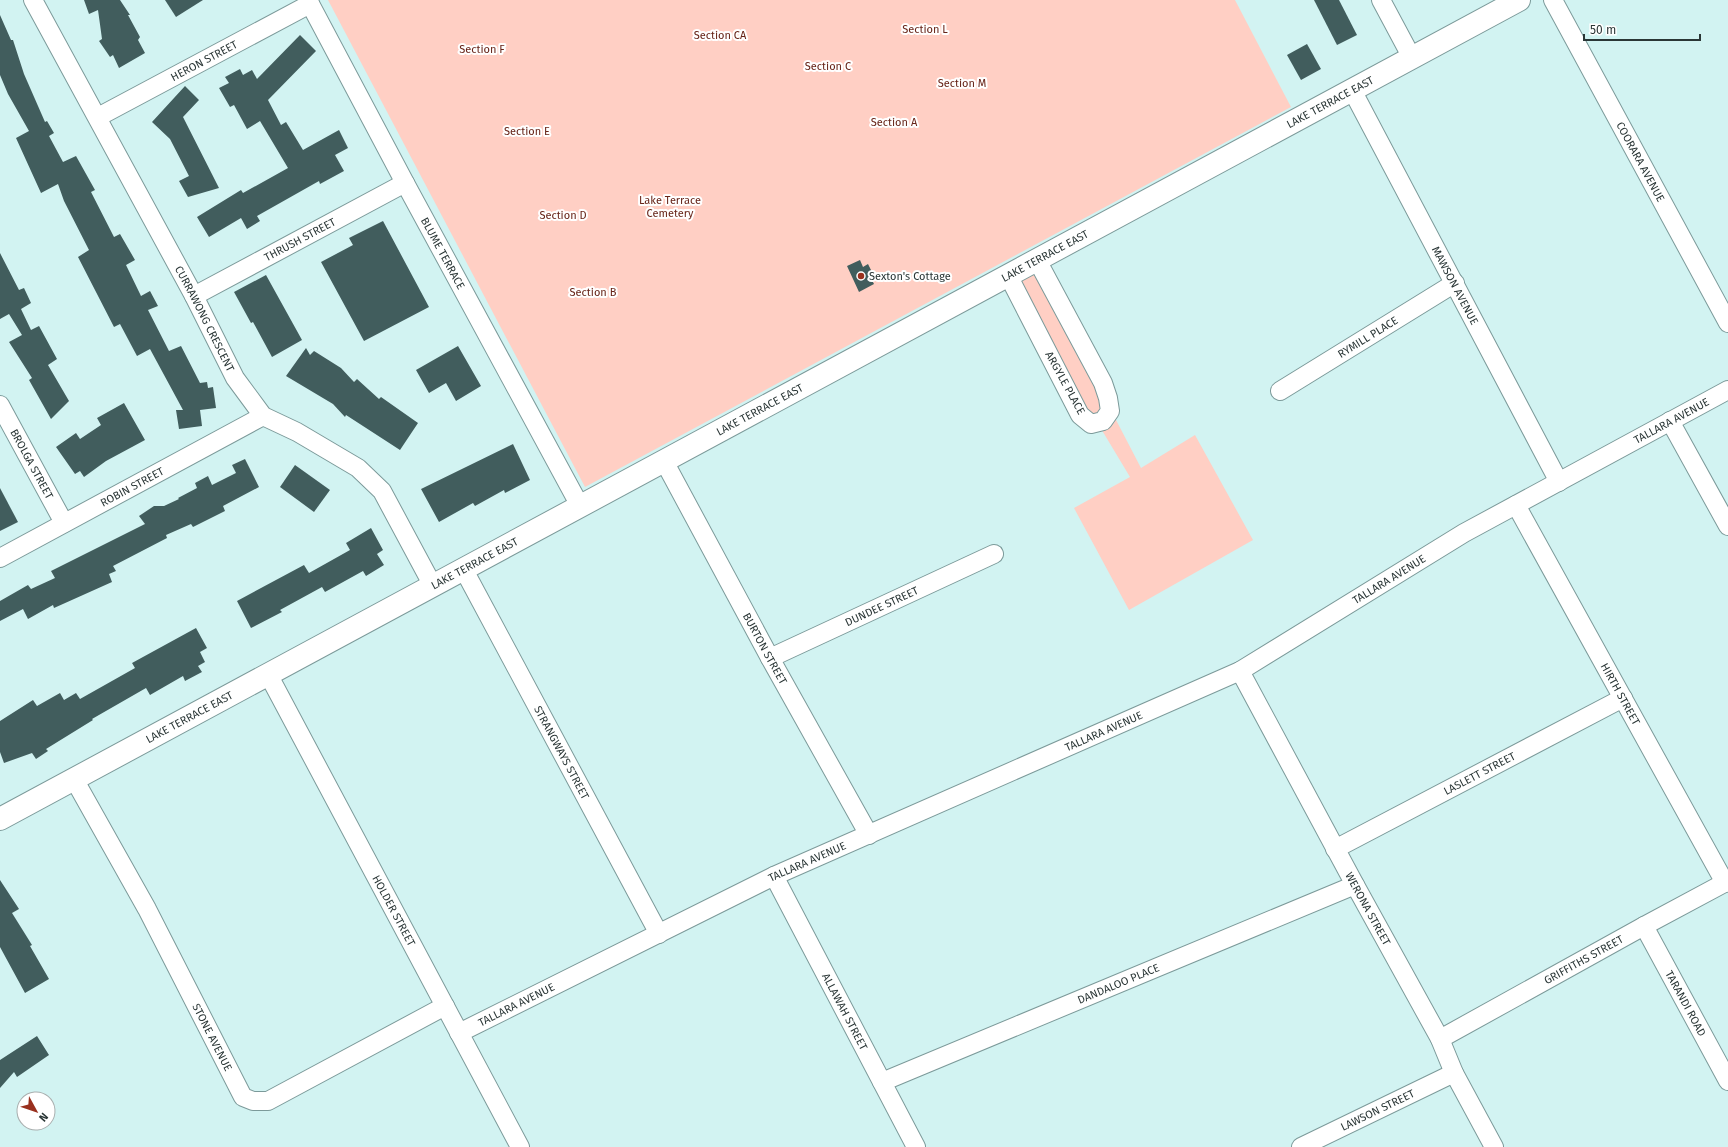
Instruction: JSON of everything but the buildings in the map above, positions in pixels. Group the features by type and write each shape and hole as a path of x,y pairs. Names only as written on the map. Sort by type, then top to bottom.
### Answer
{"street":[{"name":"CURRAWONG CRESCENT","path":"33,0 98,117 236,378 264,416 297,432 358,468 370,478 382,491 433,586"},
{"path":"1381,0 1412,58"},
{"name":"LAKE TERRACE EAST","path":"0,819 1519,0"},
{"name":"COORARA AVENUE","path":"1553,0 1728,323"},
{"name":"HERON STREET","path":"98,117 309,2"},
{"name":"BLUME TERRACE","path":"309,2 580,506"},
{"name":"MAWSON AVENUE","path":"1352,90 1559,482"},
{"name":"THRUSH STREET","path":"194,296 405,183"},
{"name":"ARGYLE PLACE","path":"1008,275 1080,415 1092,424 1103,421 1110,411 1108,398 1103,383 1037,260"},
{"name":"RYMILL PLACE","path":"1280,391 1455,283"},
{"name":"TALLARA AVENUE","path":"459,1032 774,876 1240,671 1464,532 1728,390"},
{"name":"BROLGA STREET","path":"0,405 64,523"},
{"name":"ROBIN STREET","path":"0,558 264,416"},
{"path":"1670,421 1728,526"},
{"name":"BURTON STREET","path":"664,461 770,658 869,835"},
{"name":"HIRTH STREET","path":"1516,505 1622,698 1726,882"},
{"name":"DUNDEE STREET","path":"770,658 994,554"},
{"name":"STRANGWAYS STREET","path":"464,570 659,934"},
{"name":"WERONA STREET","path":"1240,671 1355,886 1440,1039 1454,1073 1494,1147"},
{"name":"HOLDER STREET","path":"268,674 520,1147"},
{"name":"LASLETT STREET","path":"1335,849 1622,698"},
{"name":"STONE AVENUE","path":"74,779 147,909 243,1097 253,1102 268,1101 445,1006"},
{"name":"ALLAWAH STREET","path":"774,876 916,1147"},
{"name":"GRIFFITHS STREET","path":"1440,1039 1726,882"},
{"name":"DANDALOO PLACE","path":"882,1082 1355,886"},
{"name":"TARANDI ROAD","path":"1644,926 1728,1081"},
{"name":"LAWSON STREET","path":"1301,1147 1454,1073"}],"green space":[{"name":"Lake Terrace Cemetery","path":"328,0 1235,0 1291,107 585,487"},
{"path":"1035,263 1106,409 1092,420 1013,276"},
{"path":"1115,418 1141,468 1195,435 1253,540 1129,610 1074,508 1130,477 1100,427"}],"place":[{"name":"Sexton's Cottage","path":"861,276"}],"park label":[{"name":"Section L","path":"925,29"},
{"name":"Section CA","path":"720,35"},
{"name":"Section F","path":"482,49"},
{"name":"Section C","path":"828,66"},
{"name":"Section M","path":"962,83"},
{"name":"Section A","path":"894,122"},
{"name":"Section E","path":"527,131"},
{"name":"Section D","path":"563,215"},
{"name":"Section B","path":"593,292"}]}
